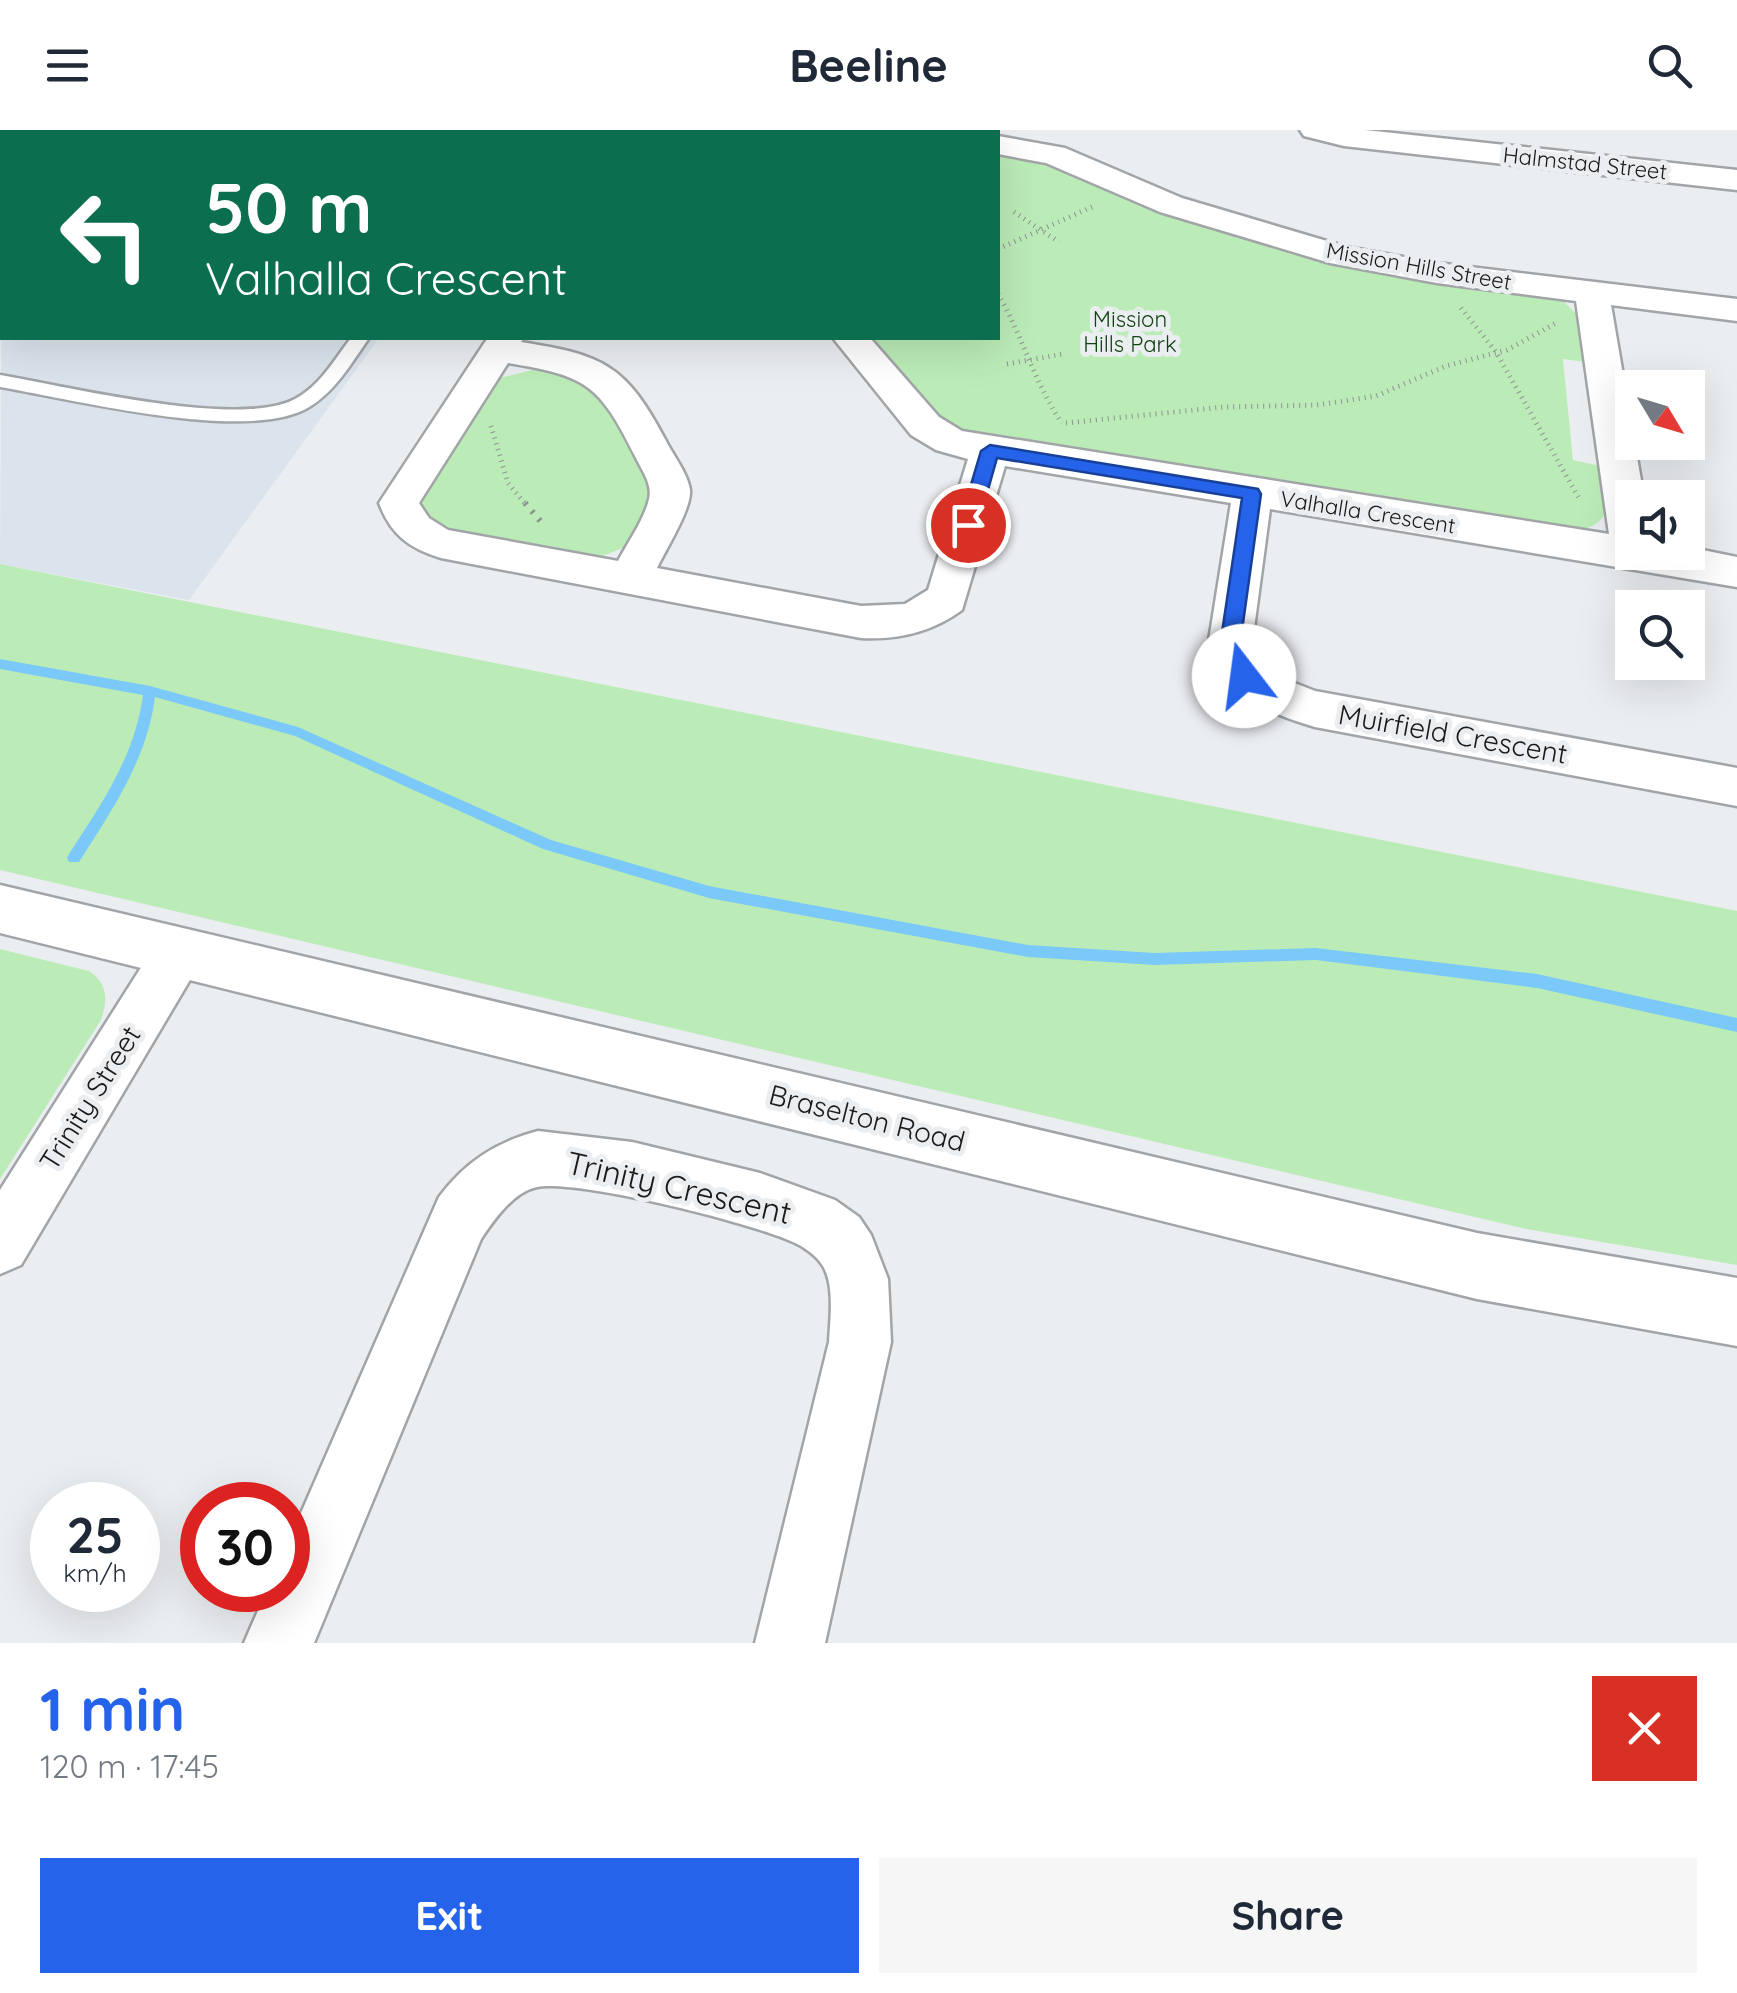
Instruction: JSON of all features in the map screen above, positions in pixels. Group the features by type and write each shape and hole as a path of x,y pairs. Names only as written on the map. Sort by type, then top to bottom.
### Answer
{"street":[{"name":"Halmstad Street","path":"1315,130 1344,137 1737,180"},
{"name":"Mission Hills Street","path":"1000,145 1054,155 1134,191 1342,256 1592,294 1737,310"},
{"path":"1592,294 1622,480"},
{"name":"Valhalla Crescent","path":"854,340 926,426 950,440 990,451 1615,549"},
{"path":"631,578 669,500 670,487 608,380 587,367 502,344 399,503 406,522 420,534 441,543 861,622 894,624 915,618 947,599 990,451"},
{"name":"Muirfield Crescent","path":"1252,494 1229,653 1244,676 1272,697 1315,709 1737,786"},
{"name":"Valhalla Crescent","path":"1705,566 1737,572"},
{"name":"Braselton Road","path":"0,909 1477,1266 1737,1312"},
{"name":"Trinity Street","path":"0,1244 179,952"},
{"name":"Trinity Crescent","path":"279,1643 460,1218 487,1185 505,1172 540,1158 578,1158 791,1212 816,1222 843,1243 857,1274 862,1303 860,1342 790,1643"}],"lane":[{"path":"0,381 256,417 287,411 310,399 359,340"}],"path":[{"path":"1000,249 1134,191"},
{"path":"1014,212 1059,242"},
{"path":"1420,270 1467,314 1498,353 1558,469 1598,523 1615,537"},
{"path":"1093,419 1224,407 1317,404 1376,396 1446,366 1498,353 1552,327 1592,294"},
{"path":"1000,297 1016,324 1028,361 1062,423"},
{"path":"1008,364 1063,354"},
{"path":"463,403 496,433 508,483 559,547 558,565"}],"shaded area":[{"path":"1,340 378,340 189,600 0,564"}],"green space":[{"name":"Mission Hills Park","path":"1000,151 1039,157 1125,195 1564,302 1579,316 1586,362 1563,359 1573,460 1600,466 1606,508 1598,522 1575,532 968,436 942,426 875,340 1000,340"},
{"path":"533,370 573,374 593,384 656,492 628,546 584,559 439,533 415,514 418,493 495,379"},
{"path":"0,564 1737,911 1737,1265 1526,1229 0,870"},
{"path":"0,949 89,971 103,987 105,1006 101,1020 0,1179"}],"waterway":[{"path":"0,664 150,691"},
{"path":"74,858 133,759 150,691"},
{"path":"150,691 298,732 548,845 709,892 1028,951 1155,959 1316,954 1537,981 1737,1025"}],"route":[{"path":"968,525 990,451 1252,494 1229,653 1244,676"}]}
